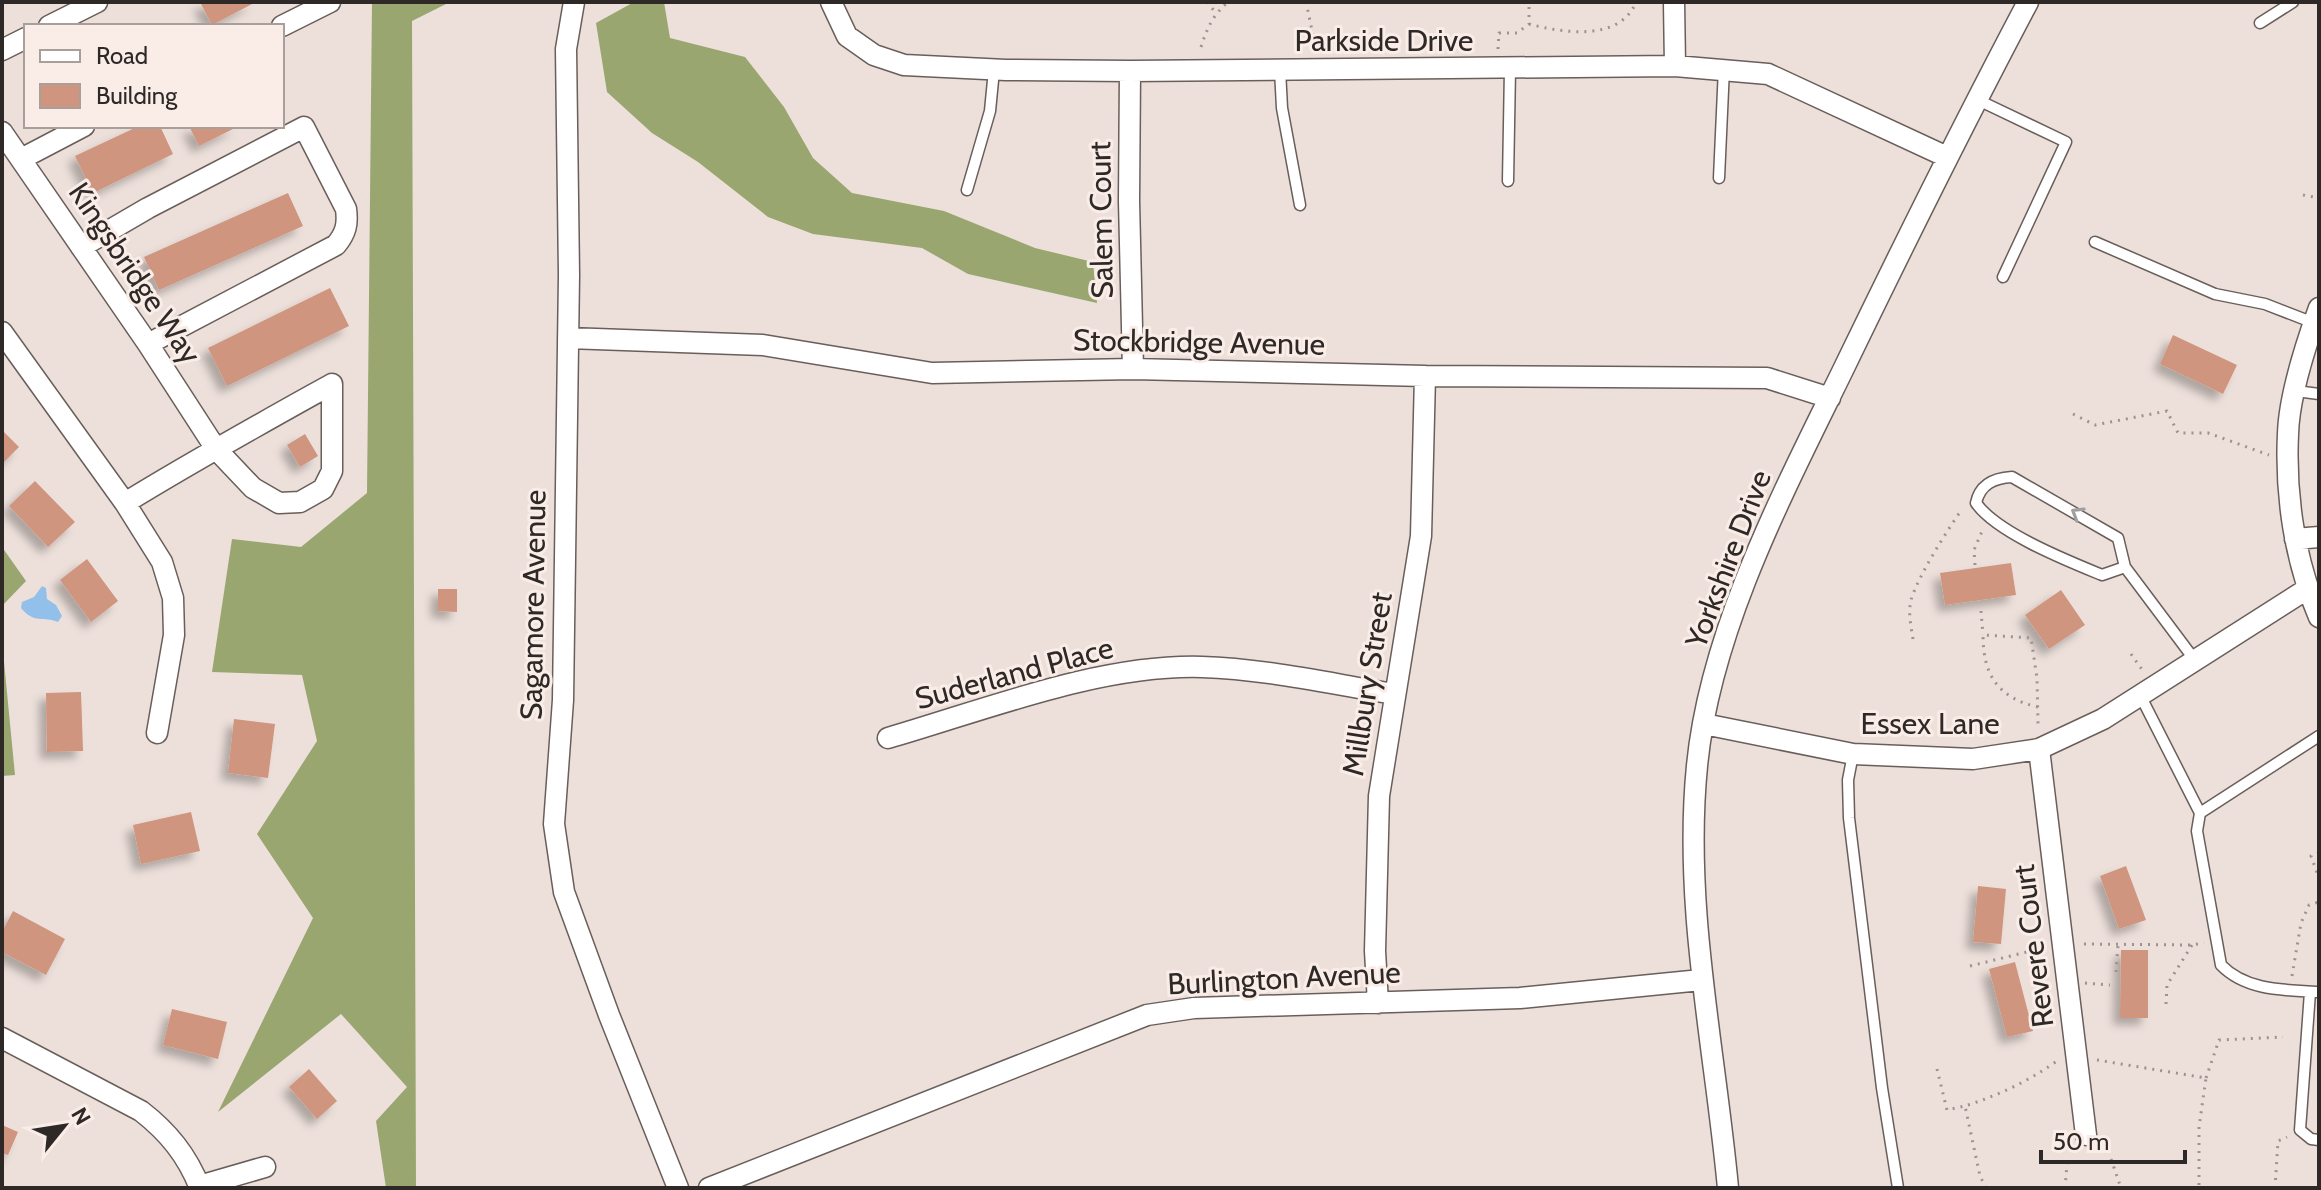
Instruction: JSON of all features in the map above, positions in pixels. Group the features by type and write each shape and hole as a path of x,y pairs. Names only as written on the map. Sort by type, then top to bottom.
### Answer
{"street":[{"path":"53,24 97,2"},
{"path":"284,25 330,2"},
{"name":"Sagamore Avenue","path":"574,2 566,49 568,338 563,700 554,824 564,892 678,1188"},
{"name":"Parkside Drive","path":"831,2 847,36 874,55 904,65 994,70 1130,71 1675,66 1768,74 1947,157"},
{"path":"1674,2 1675,66"},
{"name":"Yorkshire Drive","path":"1728,1188 1701,980 1694,814 1697,763 1704,724 1735,607 1778,505 1947,157 2028,2"},
{"path":"2,50 24,39"},
{"name":"Salem Court","path":"1130,71 1133,369"},
{"path":"81,247 148,208 304,127 346,209 348,221 344,235 336,245 148,344"},
{"path":"21,159 80,128"},
{"name":"Kingsbridge Way","path":"2,132 216,449 253,488 279,503 300,502 323,489 332,471 332,384 216,449"},
{"path":"2316,315 2303,356 2288,431 2288,459 2295,539 2307,589 2319,617"},
{"path":"2,332 125,503 162,562 173,598 174,635 157,733"},
{"name":"Stockbridge Avenue","path":"568,338 763,345 932,373 1133,369 1425,376 1767,378 1830,398"},
{"name":"Millbury Street","path":"1378,1003 1375,951 1379,796 1421,536 1425,376"},
{"path":"125,503 216,449"},
{"path":"2295,539 2319,537"},
{"name":"Essex Lane","path":"1704,724 1853,754 1973,759 2039,749 2103,719 2307,589"},
{"name":"Suderland Place","path":"888,738 1080,682 1150,671 1200,667 1258,671 1395,694"},
{"name":"Revere Court","path":"2039,749 2086,1135"},
{"name":"Burlington Avenue","path":"709,1188 1147,1015 1194,1008 1520,998 1701,980"},
{"path":"2,1038 141,1111 179,1147 199,1187 265,1167"}],"lane":[{"path":"2260,23 2293,2"},
{"path":"1719,178 1724,68"},
{"path":"1504,69 1508,181"},
{"path":"967,190 990,111 994,70"},
{"path":"1280,70 1282,108 1300,205"},
{"path":"1978,100 2066,142 2003,277"},
{"path":"2095,242 2215,294 2316,315"},
{"path":"2296,391 2319,394"},
{"path":"2125,567 2102,575 2056,554 1989,519 1976,503 1978,493 1997,478 2012,477 2118,538 2125,567 2194,659"},
{"path":"2140,695 2200,813 2197,831 2221,965 2232,977 2253,985 2314,992 2300,1130 2311,1139 2319,1140"},
{"path":"2200,813 2319,736"},
{"path":"1853,754 1848,780 1849,818 1882,1088 1898,1188"}],"path":[{"path":"1207,2 1216,13"},
{"path":"1201,47 1216,13 1228,2"},
{"path":"1306,2 1314,33 1316,69"},
{"path":"1529,2 1529,24"},
{"path":"1504,69 1499,33 1517,33 1529,24 1565,31 1600,30 1627,16 1636,2"},
{"path":"2303,195 2319,198"},
{"path":"2073,414 2095,425 2167,411 2178,433 2208,433 2230,439 2254,452 2288,459"},
{"path":"1913,639 1910,602 1920,578 1963,508 1976,503"},
{"path":"1975,565 1974,550 1989,519"},
{"path":"1981,611 1985,667 2012,698 2038,707"},
{"path":"1983,635 2031,638 2037,678 2038,724"},
{"path":"2131,654 2143,671"},
{"path":"2319,853 2311,856 2319,878"},
{"path":"2290,990 2301,923 2309,905 2319,902"},
{"path":"2080,944 2192,945 2215,940"},
{"path":"2116,972 2118,945"},
{"path":"2166,1004 2167,985 2192,945"},
{"path":"1970,966 2050,946"},
{"path":"2085,983 2110,985"},
{"path":"2199,1188 2200,1110 2206,1078 2219,1040 2283,1037"},
{"path":"1937,1069 1947,1110 1991,1098 2021,1085 2063,1056"},
{"path":"2094,1057 2164,1073 2206,1078"},
{"path":"1965,1106 1980,1176 1986,1188"},
{"path":"2275,1188 2278,1141 2300,1130"},
{"path":"2111,1159 2121,1188"},
{"path":"2065,1188 2067,1164"}],"green space":[{"path":"372,2 450,2 412,21 416,1188 386,1188 376,1121 407,1087 341,1014 218,1112 313,918 257,834 317,741 302,675 212,672 232,539 301,547 367,493"},
{"path":"634,2 664,2 670,38 745,57 784,107 813,158 852,193 944,211 1035,248 1093,262 1097,303 968,274 922,248 813,234 768,217 698,162 652,133 607,92 596,23"},
{"path":"2,547 26,581 2,606"},
{"path":"2,641 15,775 2,776"}],"water":[{"path":"42,586 46,588 47,599 56,605 62,616 58,622 34,618 21,608 22,602 34,597"}],"building":[{"path":"200,2 256,2 214,24"},
{"path":"135,128 161,128 173,154 93,193 75,156"},
{"path":"190,128 235,128 199,146"},
{"path":"288,193 303,226 159,290 144,257"},
{"path":"330,288 349,326 227,386 208,348"},
{"path":"2173,335 2237,365 2223,394 2160,364"},
{"path":"2,430 19,447 2,464"},
{"path":"305,434 318,456 300,467 287,445"},
{"path":"35,481 75,522 48,547 9,506"},
{"path":"87,559 118,601 91,622 60,580"},
{"path":"2011,563 2016,595 1945,605 1940,573"},
{"path":"438,589 457,589 457,612 438,611"},
{"path":"2061,590 2085,625 2049,649 2025,615"},
{"path":"81,692 83,751 47,752 46,693"},
{"path":"234,719 275,724 268,778 228,773"},
{"path":"191,812 200,851 141,864 133,825"},
{"path":"2126,866 2146,920 2119,929 2100,876"},
{"path":"1978,886 2006,889 2001,944 1973,942"},
{"path":"13,911 65,939 46,975 2,952 2,932"},
{"path":"2121,950 2148,950 2148,1018 2120,1018"},
{"path":"2015,962 2033,1031 2007,1037 1989,969"},
{"path":"172,1009 227,1022 218,1059 163,1045"},
{"path":"309,1069 337,1101 317,1119 289,1087"},
{"path":"2,1125 18,1132 8,1155 2,1153"}]}
